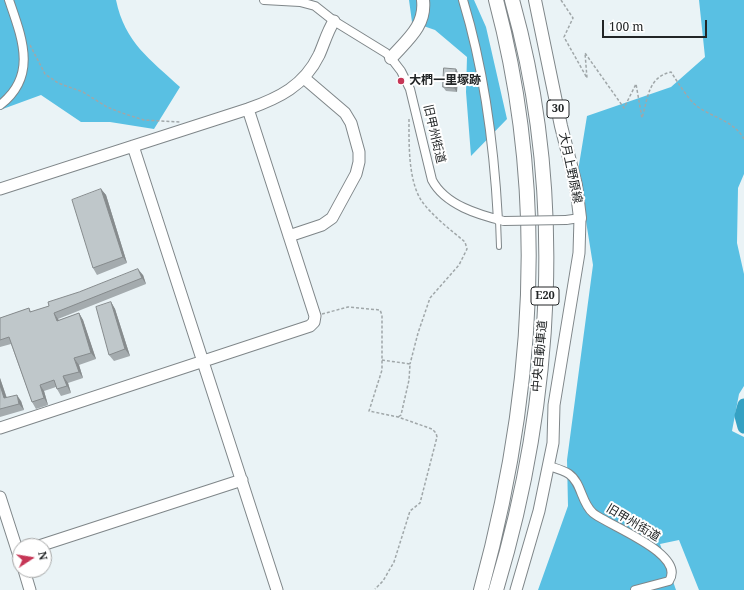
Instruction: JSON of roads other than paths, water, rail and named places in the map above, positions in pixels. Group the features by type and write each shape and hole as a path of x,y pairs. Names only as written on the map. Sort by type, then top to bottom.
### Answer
{"highway":[{"name":"中央自動車道","path":"481,590 496,526 518,414 526,337 530,256 528,192 523,136 512,66 496,0"},
{"name":"中央自動車道","path":"496,590 528,452 540,372 545,294 545,215 539,135 528,62 512,0"}],"main road":[{"path":"391,58 419,26 423,15 423,0"},
{"name":"大月上野原線","path":"535,0 561,126 574,174 580,218"}],"street":[{"path":"0,105 9,98 19,86 23,75 23,52 18,26 9,0"},
{"name":"旧甲州街道","path":"264,0 308,3 323,11 334,21 386,53 391,58 401,71 410,89 432,180 436,188 443,195 488,218 501,221 566,220 580,218"},
{"path":"463,0 473,32 492,134 501,221"},
{"path":"0,189 248,109 281,96 304,78 313,66 334,21"},
{"path":"289,236 322,225 332,218 356,174 359,162 359,152 351,123 345,113 304,78"},
{"path":"0,428 310,326 314,322 315,316 248,109"},
{"path":"133,146 277,590"},
{"path":"516,590 539,511 553,443 554,405 578,253 580,218"},
{"name":"旧甲州街道","path":"548,466 568,474 573,478 587,506 593,513 609,524 648,544 668,561 672,572 669,581 635,590"},
{"path":"52,542 242,480"},
{"path":"0,497 14,538"},
{"path":"26,578 30,590"}],"lane":[{"path":"499,247 501,221"}],"waterway":[{"path":"744,405 741,416 744,427"}],"place":[{"name":"大椚一里塚跡","path":"401,81"}]}
